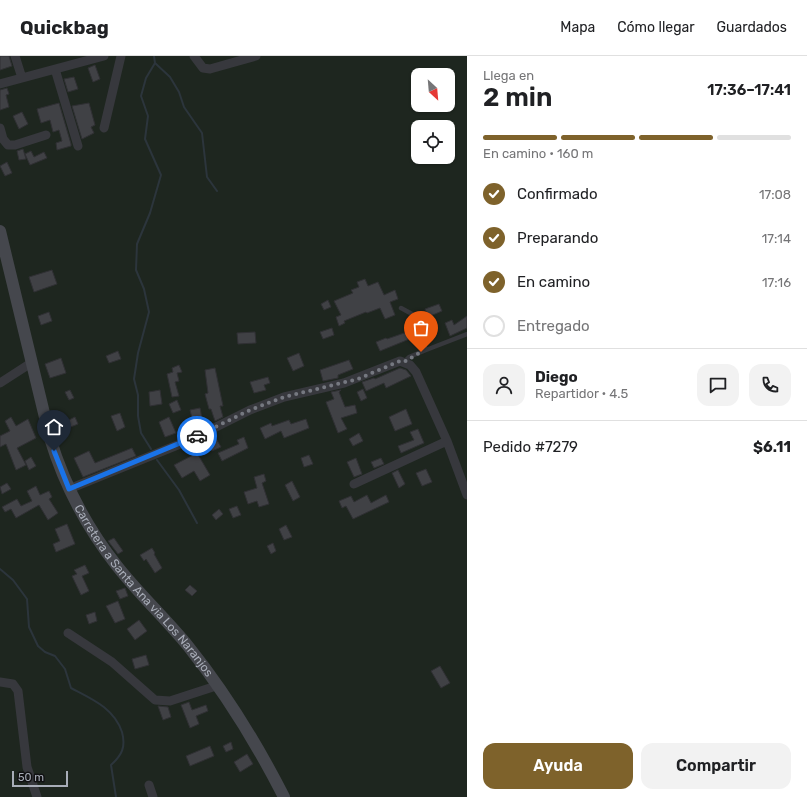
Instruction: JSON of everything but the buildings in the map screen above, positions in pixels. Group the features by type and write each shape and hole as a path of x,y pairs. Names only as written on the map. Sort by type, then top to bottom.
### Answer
{"main road":[{"name":"Carretera a Santa Ana via Los Naranjos","path":"0,231 31,363 58,465 69,489 87,523 109,555 184,642 216,686 255,746 284,797"}],"street":[{"path":"16,56 22,78"},
{"path":"0,84 55,69 71,60 104,56"},
{"path":"104,128 120,56"},
{"path":"194,56 203,68 210,69 256,56"},
{"path":"55,69 78,146"},
{"path":"0,128 3,139 8,145 15,145 46,135"},
{"path":"69,489 190,440 250,410 284,397 344,383 400,361 410,365 416,372 447,441 467,495"},
{"path":"0,383 31,363"},
{"path":"354,484 447,441"},
{"path":"68,633 112,662 155,700 170,701 216,686"},
{"path":"0,682 13,684 18,691 27,767 37,797"},
{"path":"149,785 152,797"}],"lane":[{"path":"401,308 412,314 426,350"},
{"path":"404,362 426,350 467,334"}],"shaded area":[{"path":"0,56 467,56 467,797 0,797"}],"waterway":[{"path":"154,56 155,63 170,77 179,92 184,107 202,133 207,177 217,191"},
{"path":"151,449 141,433 138,416 138,395 134,379 138,353 149,312 144,289 136,270 137,244 150,213 161,175 145,139 148,116 141,96 146,78 155,63"},
{"path":"157,460 179,490 197,523"},
{"path":"0,569 13,580 27,599 29,627 38,646 45,652 55,656 65,669 71,688 87,696 108,710 118,724 122,732 124,742 118,758 111,765 116,797"}],"way so far":[{"path":"197,436 250,410 284,397 358,379 400,361 404,362 421,352"}],"route":[{"path":"54,451 58,465 69,489 197,436"}]}
